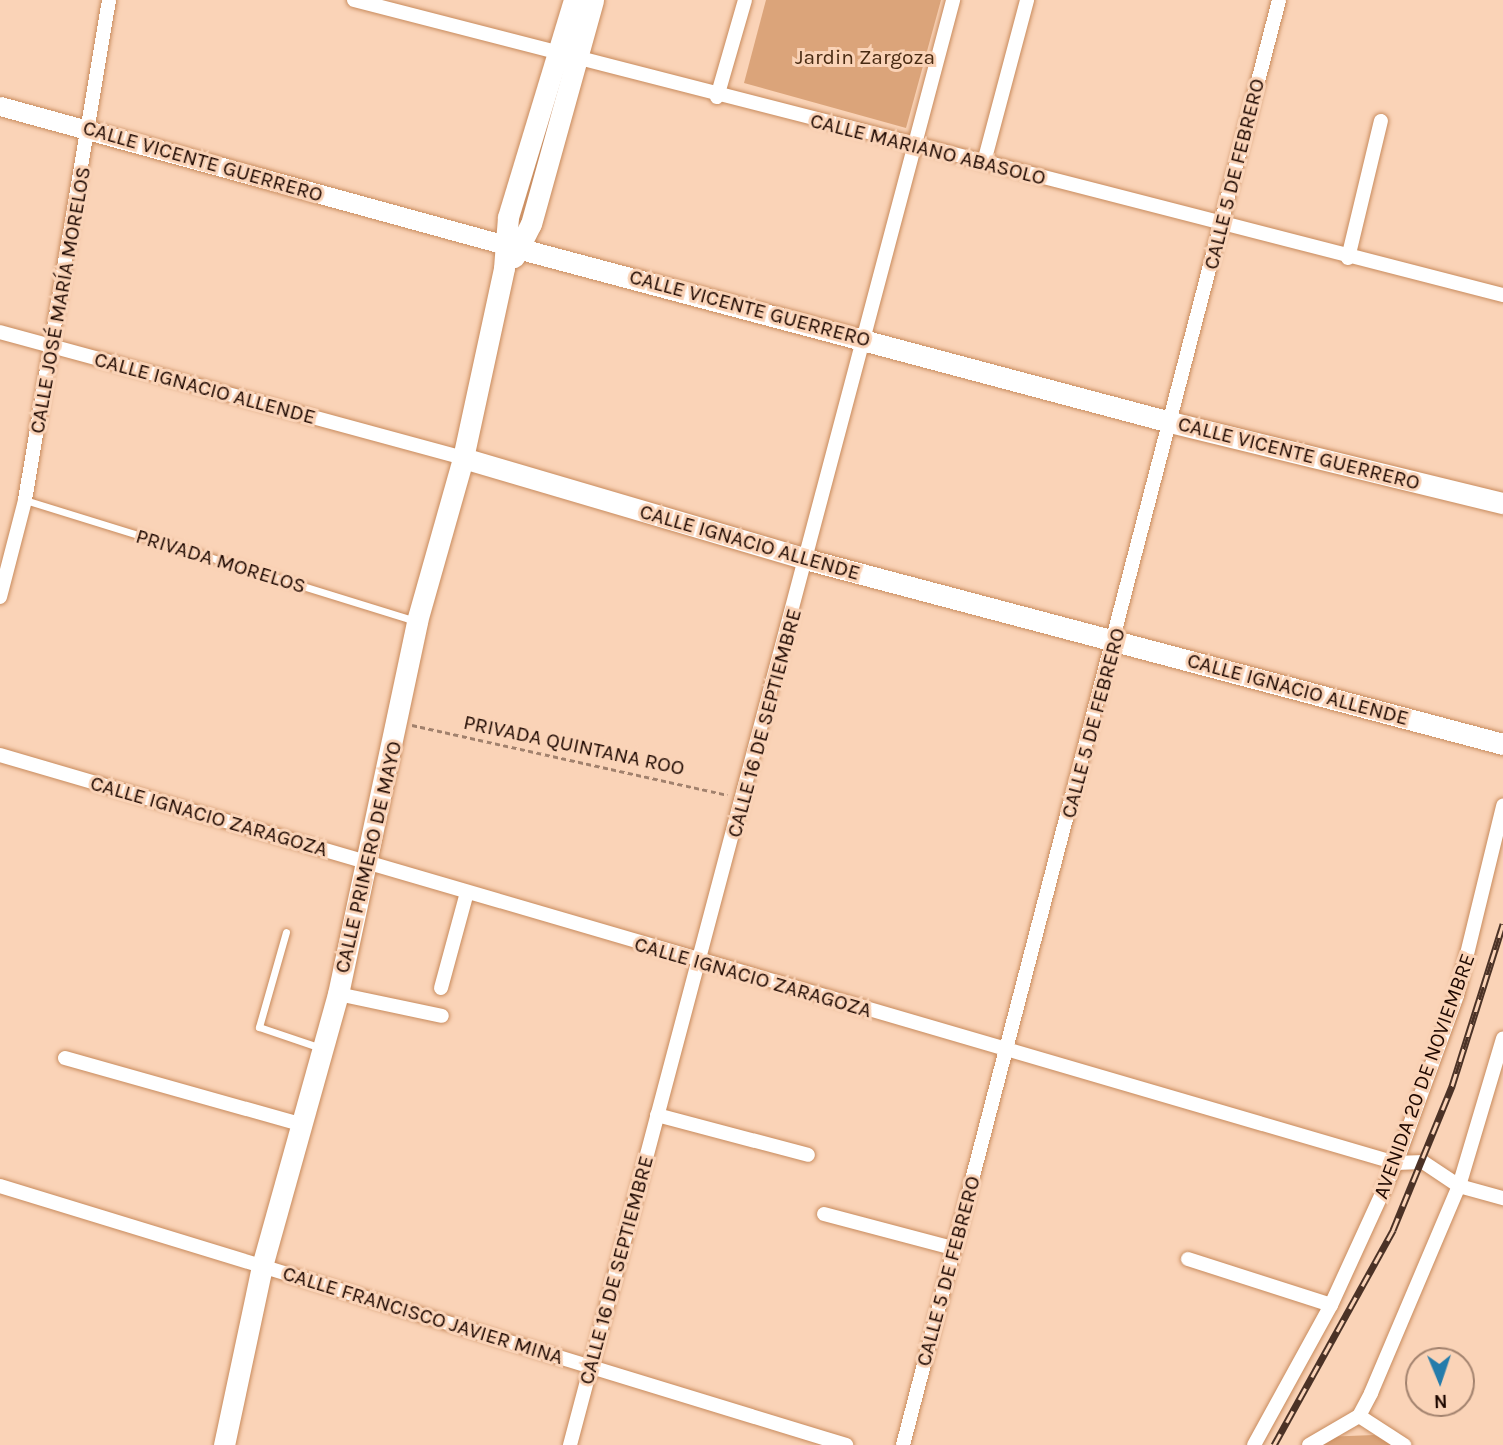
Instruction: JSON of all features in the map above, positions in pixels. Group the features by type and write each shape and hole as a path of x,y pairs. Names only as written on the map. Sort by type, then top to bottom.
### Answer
{"main road":[{"name":"CALLE PRIMERO DE MAYO","path":"567,57 574,0"},
{"name":"CALLE PRIMERO DE MAYO","path":"224,1445 262,1266 338,994 365,861 398,722 417,621 463,458 504,268 567,57 593,0"},
{"name":"CALLE VICENTE GUERRERO","path":"512,246 865,338 1170,422 1503,503"},
{"name":"CALLE IGNACIO ALLENDE","path":"463,458 808,560 1503,744"}],"street":[{"name":"CALLE JOSÉ MARÍA MORELOS","path":"0,597 26,500 49,346 90,129 109,0"},
{"name":"CALLE MARIANO ABASOLO","path":"354,0 717,97 984,162 1348,258 1503,295"},
{"path":"717,97 745,0"},
{"name":"CALLE 16 DE SEPTIEMBRE","path":"570,1445 808,560 953,0"},
{"name":"CALLE 5 DE FEBRERO","path":"903,1445 1115,640 1279,0"},
{"path":"984,162 1025,1"},
{"name":"CALLE VICENTE GUERRERO","path":"0,106 512,246"},
{"path":"1348,258 1381,121"},
{"name":"CALLE IGNACIO ALLENDE","path":"0,332 463,458"},
{"name":"CALLE IGNACIO ZARAGOZA","path":"0,755 699,962 1396,1163 1423,1162 1459,1186 1503,1198"},
{"name":"AVENIDA 20 DE NOVIEMBRE","path":"1254,1445 1331,1305 1396,1163 1457,995 1503,806"},
{"path":"441,988 467,892"},
{"path":"338,994 442,1016"},
{"path":"1309,1445 1359,1416 1459,1186 1503,1038"},
{"path":"65,1058 300,1125"},
{"path":"657,1115 808,1155"},
{"name":"CALLE FRANCISCO JAVIER MINA","path":"0,1185 846,1445"},
{"path":"824,1214 953,1248"},
{"path":"1188,1259 1331,1305"},
{"path":"1359,1416 1404,1445"}],"lane":[{"name":"PRIVADA MORELOS","path":"26,500 417,621"},
{"path":"286,932 259,1027 322,1048"}],"path":[{"name":"PRIVADA QUINTANA ROO","path":"398,722 744,799"}],"green space":[{"name":"Jardin Zargoza","path":"766,0 941,0 906,128 744,83"},
{"path":"1374,1435 1398,1445 1317,1445 1323,1437"}],"railway":[{"path":"1274,1445 1393,1230 1452,1086 1503,924"}]}
